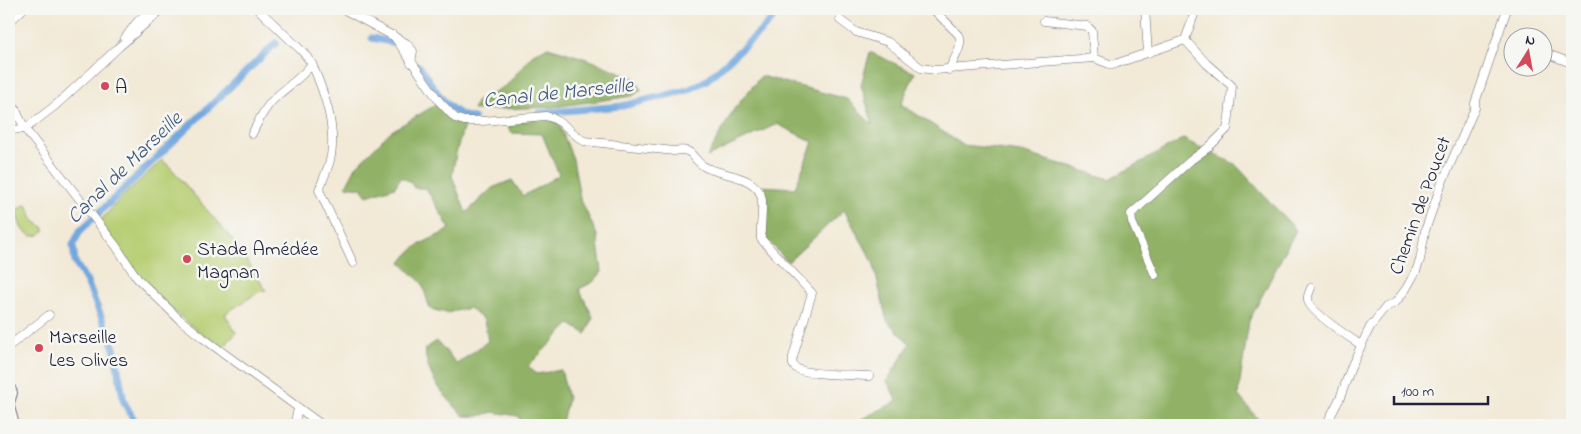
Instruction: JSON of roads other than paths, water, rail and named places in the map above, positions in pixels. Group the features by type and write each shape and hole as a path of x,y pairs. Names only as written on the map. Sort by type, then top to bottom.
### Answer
{"main road":[{"path":"9,386 12,392 9,402"},
{"path":"9,407 14,425"}],"street":[{"path":"9,22 23,9"},
{"path":"120,46 137,22 151,9"},
{"path":"9,130 26,129 56,105 162,9"},
{"path":"258,9 304,52 320,82 331,120 330,156 319,190 353,263"},
{"path":"343,9 396,39 406,42 414,51 412,58 439,101 455,118 464,121 482,121 546,116 554,118 584,141 664,151 684,150 690,152 705,167 743,179 754,185 762,199 762,239 812,293 792,364 795,368 806,372 869,376"},
{"path":"933,9 961,39 961,44 949,70"},
{"path":"1145,9 1148,53"},
{"path":"1185,40 1196,9"},
{"name":"Chemin de Poucet","path":"1326,425 1340,398 1370,327 1386,307 1395,303 1406,289 1416,271 1425,231 1440,185 1475,108 1475,103 1507,9"},
{"path":"840,20 856,32 888,42 921,68 928,70 949,70 1094,58 1112,65 1185,40"},
{"path":"1044,21 1087,26 1092,31 1094,58"},
{"path":"1155,275 1132,222 1131,214 1209,147 1227,129 1230,117 1232,86 1207,64 1185,40"},
{"path":"1554,56 1566,61 1570,59 1572,54"},
{"path":"252,134 262,113 275,98 306,73 312,64"},
{"path":"9,96 26,129 116,246 137,278 180,320 322,425"},
{"path":"1311,288 1309,304 1319,314 1361,345"},
{"path":"9,346 49,315"},
{"path":"294,425 298,409"}],"waterway":[{"name":"Canal de Marseille","path":"539,113 622,106 688,90 707,80 763,29 780,9"},
{"name":"Canal de Marseille","path":"372,38 401,44"},
{"name":"Canal de Marseille","path":"137,425 124,402 114,348 87,282 75,262 73,245 80,231 276,43"},
{"name":"Canal de Marseille","path":"419,66 449,106 465,117 474,118"}],"place":[{"name":"A","path":"105,86"},
{"name":"Stade Amédée Magnan","path":"187,259"},
{"name":"Marseille Les Olives","path":"39,348"}]}
